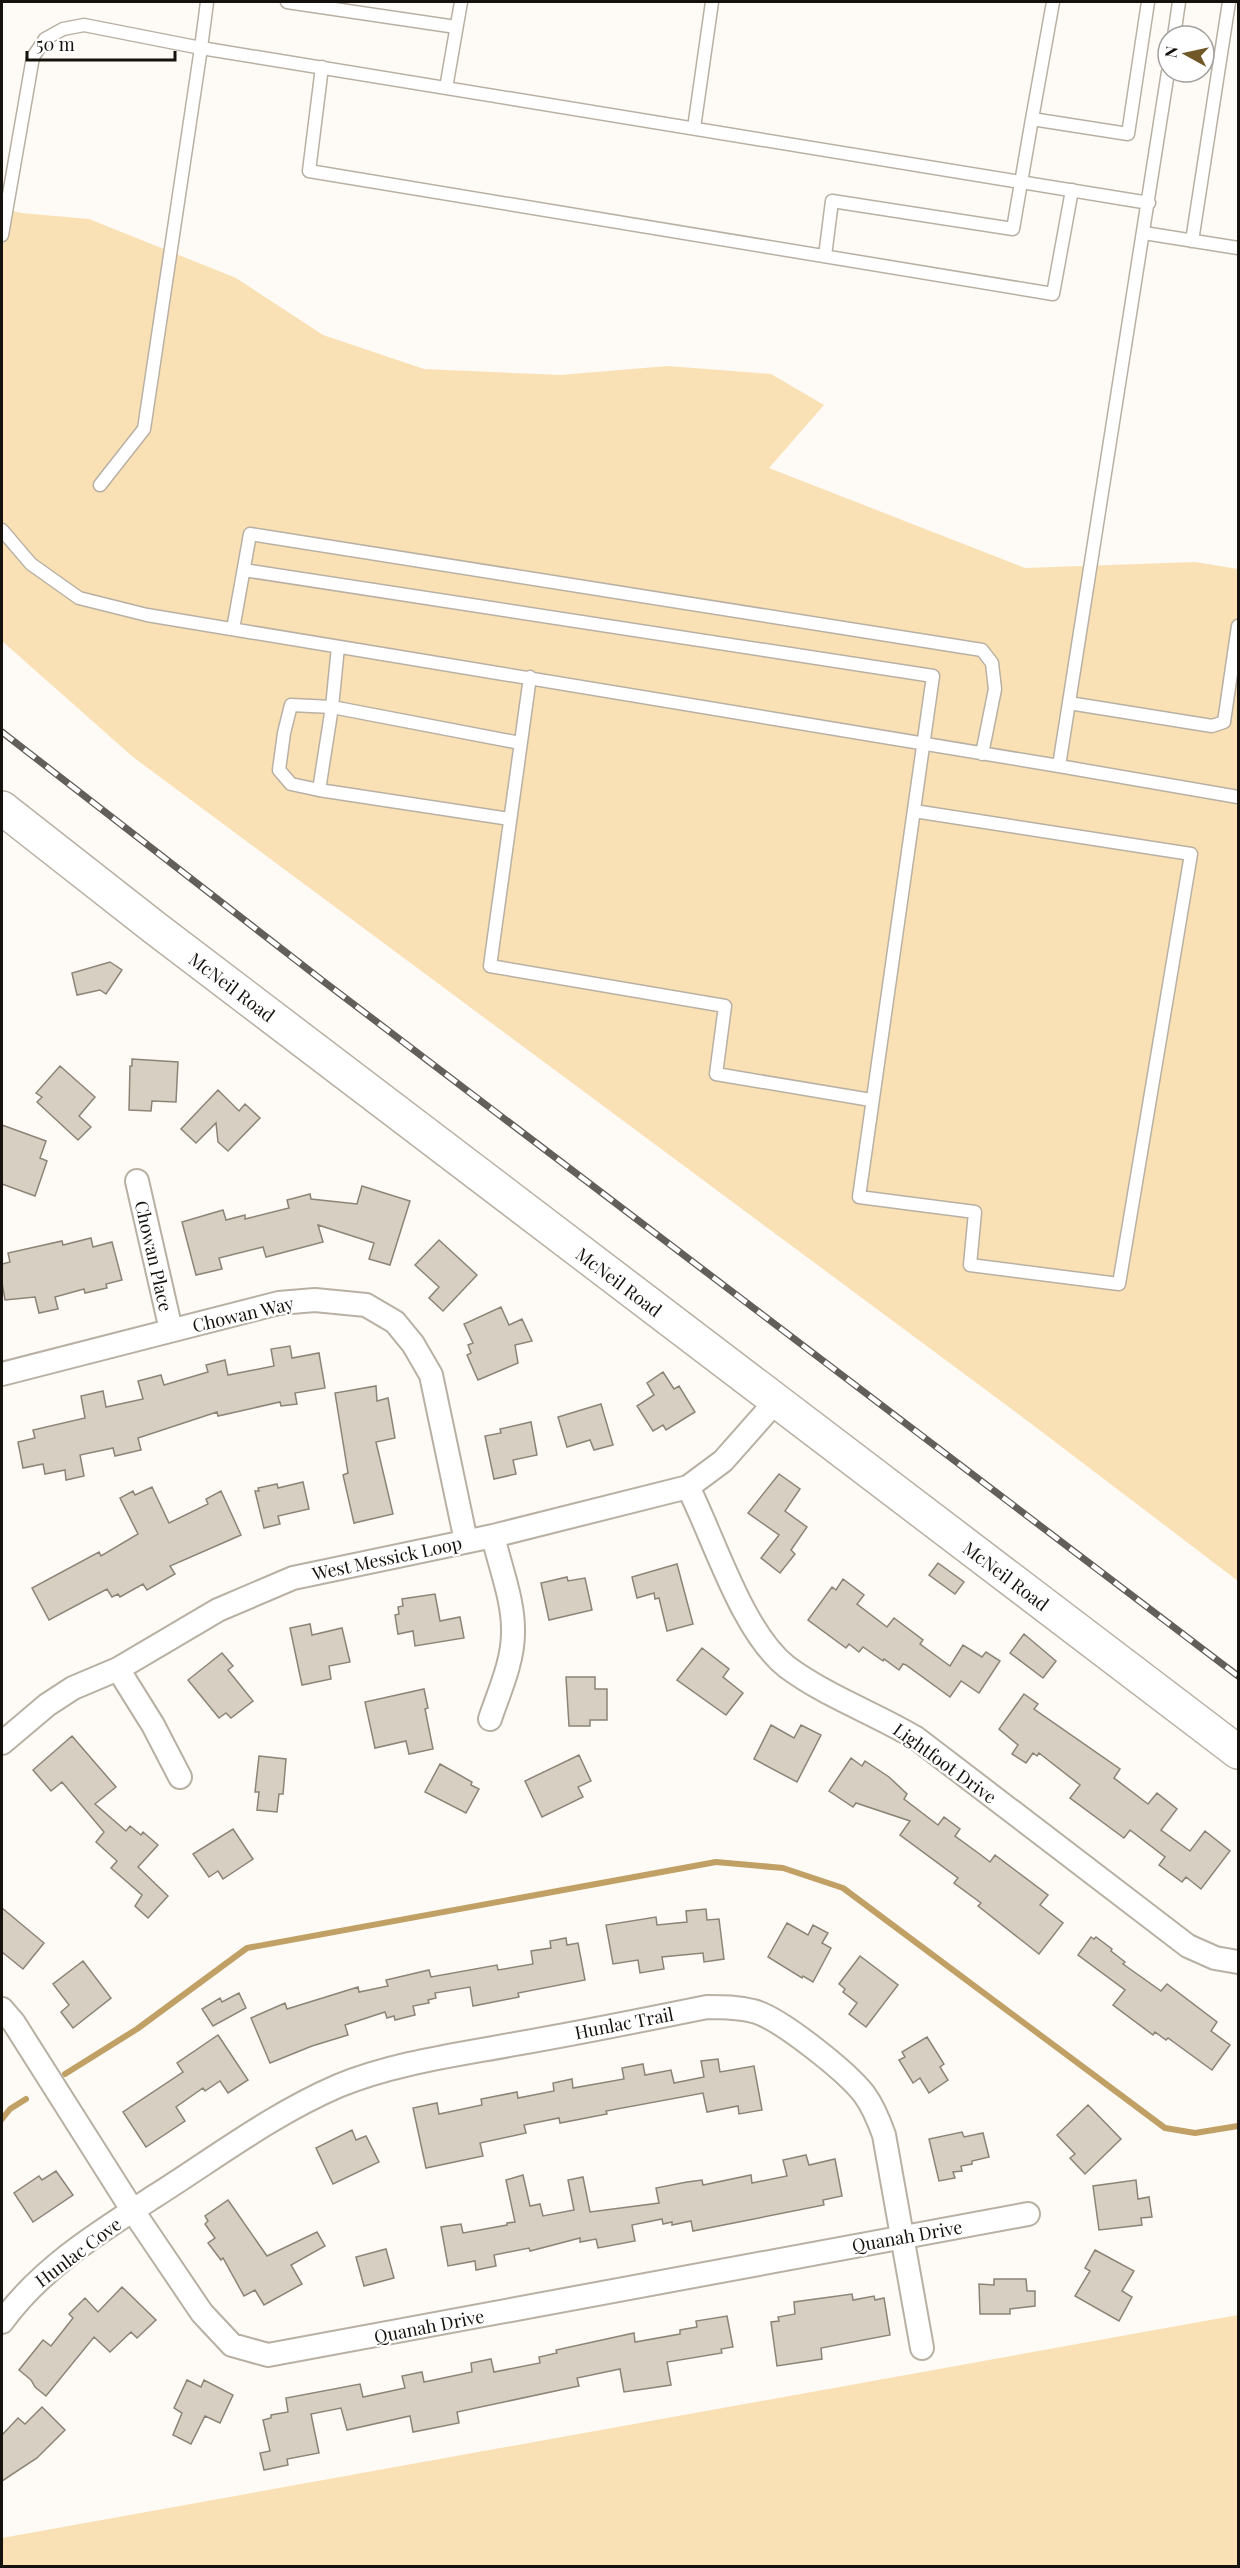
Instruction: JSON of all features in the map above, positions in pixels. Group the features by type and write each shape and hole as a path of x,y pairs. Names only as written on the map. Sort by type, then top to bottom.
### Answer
{"main road":[{"name":"McNeil Road","path":"2,808 154,928 1239,1752"}],"street":[{"name":"Chowan Place","path":"136,1181 171,1330"},
{"name":"Chowan Way","path":"2,1374 279,1303 303,1300 366,1305 395,1322 413,1344 431,1375 466,1541"},
{"name":"West Messick Loop","path":"2,1743 47,1705 73,1689 118,1669 218,1610 293,1578 493,1536 688,1487 723,1461 776,1401"},
{"name":"Lightfoot Drive","path":"688,1487 721,1562 754,1628 772,1653 786,1666 806,1680 888,1721 916,1738 1188,1946 1215,1958 1239,1962"},
{"path":"490,1719 511,1654 513,1633 511,1612 493,1536"},
{"path":"118,1669 153,1725 180,1778"},
{"name":"Hunlac Trail","path":"133,2211 282,2115 341,2085 373,2074 454,2055 707,2007 731,2007 755,2011 776,2020 852,2080 865,2095 885,2135 922,2348"},
{"name":"Quanah Drive","path":"2,2009 14,2023 133,2211 202,2313 232,2345 268,2355 1028,2214"},
{"name":"Hunlac Cove","path":"2,2322 16,2301 61,2260 133,2211"}],"lane":[{"path":"100,486 144,429 207,2"},
{"path":"287,2 456,27"},
{"path":"446,88 461,2"},
{"path":"694,128 712,2"},
{"path":"825,256 832,201 1013,229 1053,2"},
{"path":"1032,119 1128,134 1148,2"},
{"path":"1176,24 1179,2"},
{"path":"1192,240 1229,2"},
{"path":"2,235 33,57 45,39 63,29 84,25 201,48 1149,203"},
{"path":"322,68 309,171 1053,294 1071,190"},
{"path":"1059,766 1166,84"},
{"path":"1144,233 1239,248"},
{"path":"2,530 31,564 79,598 147,615 530,677 1239,798"},
{"path":"233,629 250,534 982,650 992,663 995,689 982,754"},
{"path":"244,570 933,676 859,1197 975,1212 970,1265 1119,1284 1191,854 914,812"},
{"path":"1069,702 1212,726 1224,722 1239,626"},
{"path":"319,789 332,707 338,646"},
{"path":"530,677 490,966 725,1006 716,1074 871,1100"},
{"path":"510,819 291,784 279,770 291,705 332,707 520,743"}],"shaded area":[{"path":"2,208 21,213 89,219 236,278 323,335 424,369 560,375 668,366 771,374 824,405 769,468 1025,568 1195,562 1238,569 1238,1581 1025,1419 133,757 2,641"},
{"path":"1238,2315 1238,2566 2,2566 2,2538"}],"building":[{"path":"110,962 122,970 106,994 100,990 77,995 72,973"},
{"path":"132,1059 178,1062 176,1102 152,1101 151,1111 129,1110"},
{"path":"60,1066 95,1097 79,1116 91,1127 78,1140 37,1102 42,1097 36,1093"},
{"path":"218,1090 239,1111 245,1104 260,1118 228,1151 218,1142 216,1123 196,1143 181,1129"},
{"path":"2,1125 46,1141 40,1158 47,1161 35,1196 2,1184"},
{"path":"362,1186 410,1201 390,1265 369,1259 374,1243 318,1225 323,1242 266,1257 263,1247 219,1258 222,1269 196,1275 182,1222 223,1210 226,1220 245,1215 245,1219 289,1208 287,1200 310,1194 311,1199 357,1204"},
{"path":"91,1238 93,1247 112,1242 122,1280 106,1284 107,1288 85,1293 84,1289 55,1297 58,1309 39,1313 35,1297 5,1300 2,1264 10,1262 8,1253 62,1241 63,1245"},
{"path":"439,1240 477,1275 443,1311 429,1298 439,1287 415,1265"},
{"path":"501,1307 509,1325 522,1319 532,1341 515,1345 518,1363 478,1380 467,1355 471,1353 468,1345 473,1343 464,1324"},
{"path":"290,1346 292,1358 319,1353 325,1388 295,1393 297,1404 281,1406 280,1402 218,1416 217,1412 138,1438 141,1450 115,1456 113,1448 80,1455 84,1476 66,1480 65,1470 45,1474 43,1464 23,1468 18,1442 35,1438 33,1430 85,1418 81,1396 103,1391 106,1407 143,1399 138,1381 161,1375 164,1385 208,1372 206,1365 225,1360 228,1375 274,1366 271,1349"},
{"path":"663,1372 674,1389 679,1386 695,1412 666,1430 663,1425 653,1431 637,1406 654,1395 647,1383"},
{"path":"376,1386 377,1401 388,1398 395,1438 376,1442 393,1514 354,1523 343,1475 348,1473 335,1393"},
{"path":"601,1404 613,1445 594,1450 590,1440 567,1447 558,1417"},
{"path":"531,1422 537,1455 513,1460 516,1474 494,1479 485,1436 501,1433 500,1429"},
{"path":"779,1474 800,1489 785,1511 807,1527 791,1550 795,1554 780,1573 761,1558 779,1535 748,1513"},
{"path":"303,1482 309,1509 278,1516 280,1524 264,1528 255,1491 259,1491 258,1488 277,1484 278,1488"},
{"path":"152,1487 169,1523 208,1504 206,1499 221,1491 241,1535 170,1566 175,1574 147,1590 143,1584 120,1597 118,1594 112,1597 107,1589 49,1620 32,1588 99,1552 101,1556 138,1534 120,1498 133,1491 135,1495"},
{"path":"938,1563 964,1582 955,1594 929,1575"},
{"path":"677,1564 693,1624 667,1631 659,1598 655,1599 654,1593 637,1598 632,1577"},
{"path":"567,1577 568,1581 585,1578 592,1610 549,1620 541,1583"},
{"path":"843,1579 864,1595 857,1604 887,1627 894,1618 923,1640 920,1644 950,1666 963,1645 982,1657 986,1652 1000,1661 979,1693 961,1681 950,1697 906,1665 903,1664 899,1670 863,1647 859,1652 849,1644 846,1648 808,1620 832,1587 836,1590"},
{"path":"435,1594 440,1621 460,1617 464,1638 415,1646 413,1631 398,1634 395,1615 399,1614 398,1607 403,1606 402,1599"},
{"path":"310,1624 312,1635 342,1628 350,1662 329,1666 331,1679 302,1685 290,1628"},
{"path":"1024,1634 1056,1661 1043,1678 1010,1653"},
{"path":"702,1648 729,1669 723,1677 743,1693 726,1715 677,1680"},
{"path":"222,1653 233,1666 228,1670 253,1701 231,1718 226,1713 219,1718 188,1680"},
{"path":"566,1677 595,1677 595,1689 607,1689 607,1720 590,1720 590,1726 569,1726"},
{"path":"424,1689 428,1708 425,1709 433,1749 409,1754 406,1741 375,1748 365,1702"},
{"path":"1024,1694 1038,1704 1034,1709 1120,1769 1114,1778 1148,1804 1157,1793 1177,1809 1161,1830 1190,1851 1205,1831 1230,1851 1201,1889 1186,1877 1182,1882 1159,1865 1165,1857 1130,1830 1124,1838 1070,1798 1080,1785 1039,1753 1037,1756 1033,1753 1026,1763 1012,1754 1018,1745 999,1729"},
{"path":"771,1725 794,1738 801,1725 821,1735 797,1782 754,1759"},
{"path":"72,1736 116,1787 95,1804 126,1831 130,1826 141,1835 143,1832 158,1845 138,1867 168,1896 148,1918 135,1906 142,1895 111,1868 117,1861 96,1842 104,1832 62,1782 51,1791 33,1770"},
{"path":"579,1755 591,1781 578,1787 583,1797 542,1817 525,1781"},
{"path":"259,1756 286,1759 283,1794 279,1794 277,1812 257,1810 259,1792 255,1792"},
{"path":"851,1758 862,1766 865,1761 889,1777 907,1794 904,1799 938,1825 944,1817 960,1829 955,1836 990,1862 995,1855 1048,1895 1040,1905 1063,1923 1039,1954 978,1906 981,1903 954,1883 958,1878 900,1835 910,1821 856,1803 853,1807 829,1791"},
{"path":"440,1764 472,1782 471,1785 479,1789 466,1813 425,1792"},
{"path":"233,1829 253,1859 223,1879 218,1871 209,1877 193,1854"},
{"path":"2,1908 44,1943 23,1969 2,1952"},
{"path":"706,1909 707,1920 719,1919 724,1959 704,1962 703,1953 662,1957 664,1969 640,1973 638,1960 613,1964 606,1925 656,1917 657,1925 687,1922 686,1911"},
{"path":"787,1923 808,1935 813,1925 828,1933 822,1943 831,1948 813,1982 803,1976 802,1978 768,1957"},
{"path":"1091,1937 1094,1939 1096,1937 1112,1949 1111,1951 1125,1962 1123,1964 1161,1991 1167,1984 1217,2022 1211,2031 1230,2045 1212,2070 1168,2038 1166,2040 1155,2032 1153,2035 1113,2005 1125,1990 1078,1955"},
{"path":"566,1938 567,1945 578,1943 585,1980 518,1993 519,1997 473,2006 470,1987 435,1993 436,1998 428,2000 429,2003 413,2006 415,2015 395,2020 394,2016 387,2018 385,2012 345,2025 348,2035 312,2046 270,2063 251,2018 285,2003 287,2009 358,1987 359,1992 388,1986 386,1980 429,1970 431,1977 497,1965 498,1970 533,1964 531,1951 551,1948 550,1941"},
{"path":"860,1956 898,1985 866,2027 849,2014 857,2003 843,1992 845,1989 839,1984"},
{"path":"83,1961 111,1998 73,2028 61,2012 69,2005 53,1984"},
{"path":"239,1993 246,2008 213,2026 202,2009 220,1998 222,2002"},
{"path":"218,2035 248,2080 228,2093 220,2081 205,2091 203,2088 176,2107 185,2121 146,2147 123,2112 183,2072 177,2063"},
{"path":"927,2037 944,2064 940,2067 948,2080 929,2093 920,2078 913,2083 899,2060 905,2057 902,2052"},
{"path":"718,2059 720,2072 754,2066 762,2110 739,2114 738,2106 707,2112 703,2093 606,2111 607,2114 560,2123 559,2118 524,2125 526,2133 480,2143 483,2156 426,2168 413,2108 437,2103 439,2114 482,2105 481,2099 517,2092 518,2098 554,2091 553,2083 572,2079 573,2088 624,2079 622,2068 643,2064 645,2075 671,2070 674,2083 704,2077 701,2061"},
{"path":"1088,2105 1121,2139 1085,2174 1070,2158 1075,2154 1057,2135"},
{"path":"352,2130 356,2140 366,2136 379,2162 333,2184 316,2148"},
{"path":"962,2132 964,2137 983,2133 989,2157 961,2166 962,2171 953,2172 955,2178 939,2181 929,2139"},
{"path":"806,2155 809,2165 835,2159 842,2196 823,2200 824,2205 693,2231 691,2221 672,2225 672,2222 663,2224 662,2219 632,2225 635,2241 598,2248 596,2239 580,2242 580,2238 530,2251 529,2248 494,2255 496,2266 476,2270 475,2261 448,2266 441,2227 461,2224 463,2233 515,2222 506,2180 523,2175 530,2206 540,2204 543,2216 574,2210 568,2180 583,2177 590,2212 659,2203 656,2188 687,2182 702,2180 703,2185 751,2175 752,2183 787,2176 783,2160"},
{"path":"56,2171 73,2195 33,2222 14,2193 39,2176 42,2180"},
{"path":"1136,2180 1138,2199 1149,2197 1152,2217 1141,2218 1142,2225 1099,2230 1093,2186"},
{"path":"228,2200 267,2256 317,2232 325,2246 291,2265 302,2284 264,2305 255,2290 244,2296 223,2258 221,2260 208,2243 215,2238 205,2224 208,2221 205,2216"},
{"path":"386,2249 394,2278 364,2286 356,2257"},
{"path":"1095,2250 1134,2271 1122,2291 1132,2297 1119,2321 1075,2296 1090,2271 1085,2268"},
{"path":"994,2279 1026,2279 1027,2291 1035,2291 1035,2306 1010,2309 1010,2314 980,2314 979,2284 994,2285"},
{"path":"122,2287 156,2320 137,2338 131,2332 110,2352 94,2337 46,2396 19,2370 43,2340 51,2346 73,2318 69,2314 85,2298 98,2312"},
{"path":"852,2294 853,2300 874,2296 875,2300 884,2298 890,2335 821,2348 822,2359 777,2366 771,2322 779,2321 778,2317 795,2314 794,2302"},
{"path":"727,2316 733,2347 721,2349 722,2353 667,2362 671,2385 624,2392 620,2369 577,2378 579,2386 457,2412 459,2423 413,2432 410,2416 347,2430 341,2408 311,2414 319,2453 287,2459 288,2465 264,2470 260,2453 270,2451 263,2420 271,2418 271,2415 288,2412 286,2398 360,2384 363,2397 405,2388 402,2376 422,2372 424,2382 472,2372 471,2363 491,2359 494,2372 540,2363 539,2357 557,2353 556,2350 634,2333 635,2342 680,2334 680,2330 697,2327 696,2321"},
{"path":"187,2380 201,2387 204,2380 233,2395 220,2423 205,2416 191,2444 173,2435 182,2413 174,2408"},
{"path":"42,2407 65,2430 37,2458 2,2481 2,2435 18,2418 25,2424"}],"waterway":[{"path":"65,2074 137,2029 247,1948 716,1862 783,1868 843,1888 1165,2128 1195,2133 1238,2126"},
{"path":"2,2119 10,2109 26,2099"}],"railway":[{"path":"2,732 323,981 1238,1676"}]}
